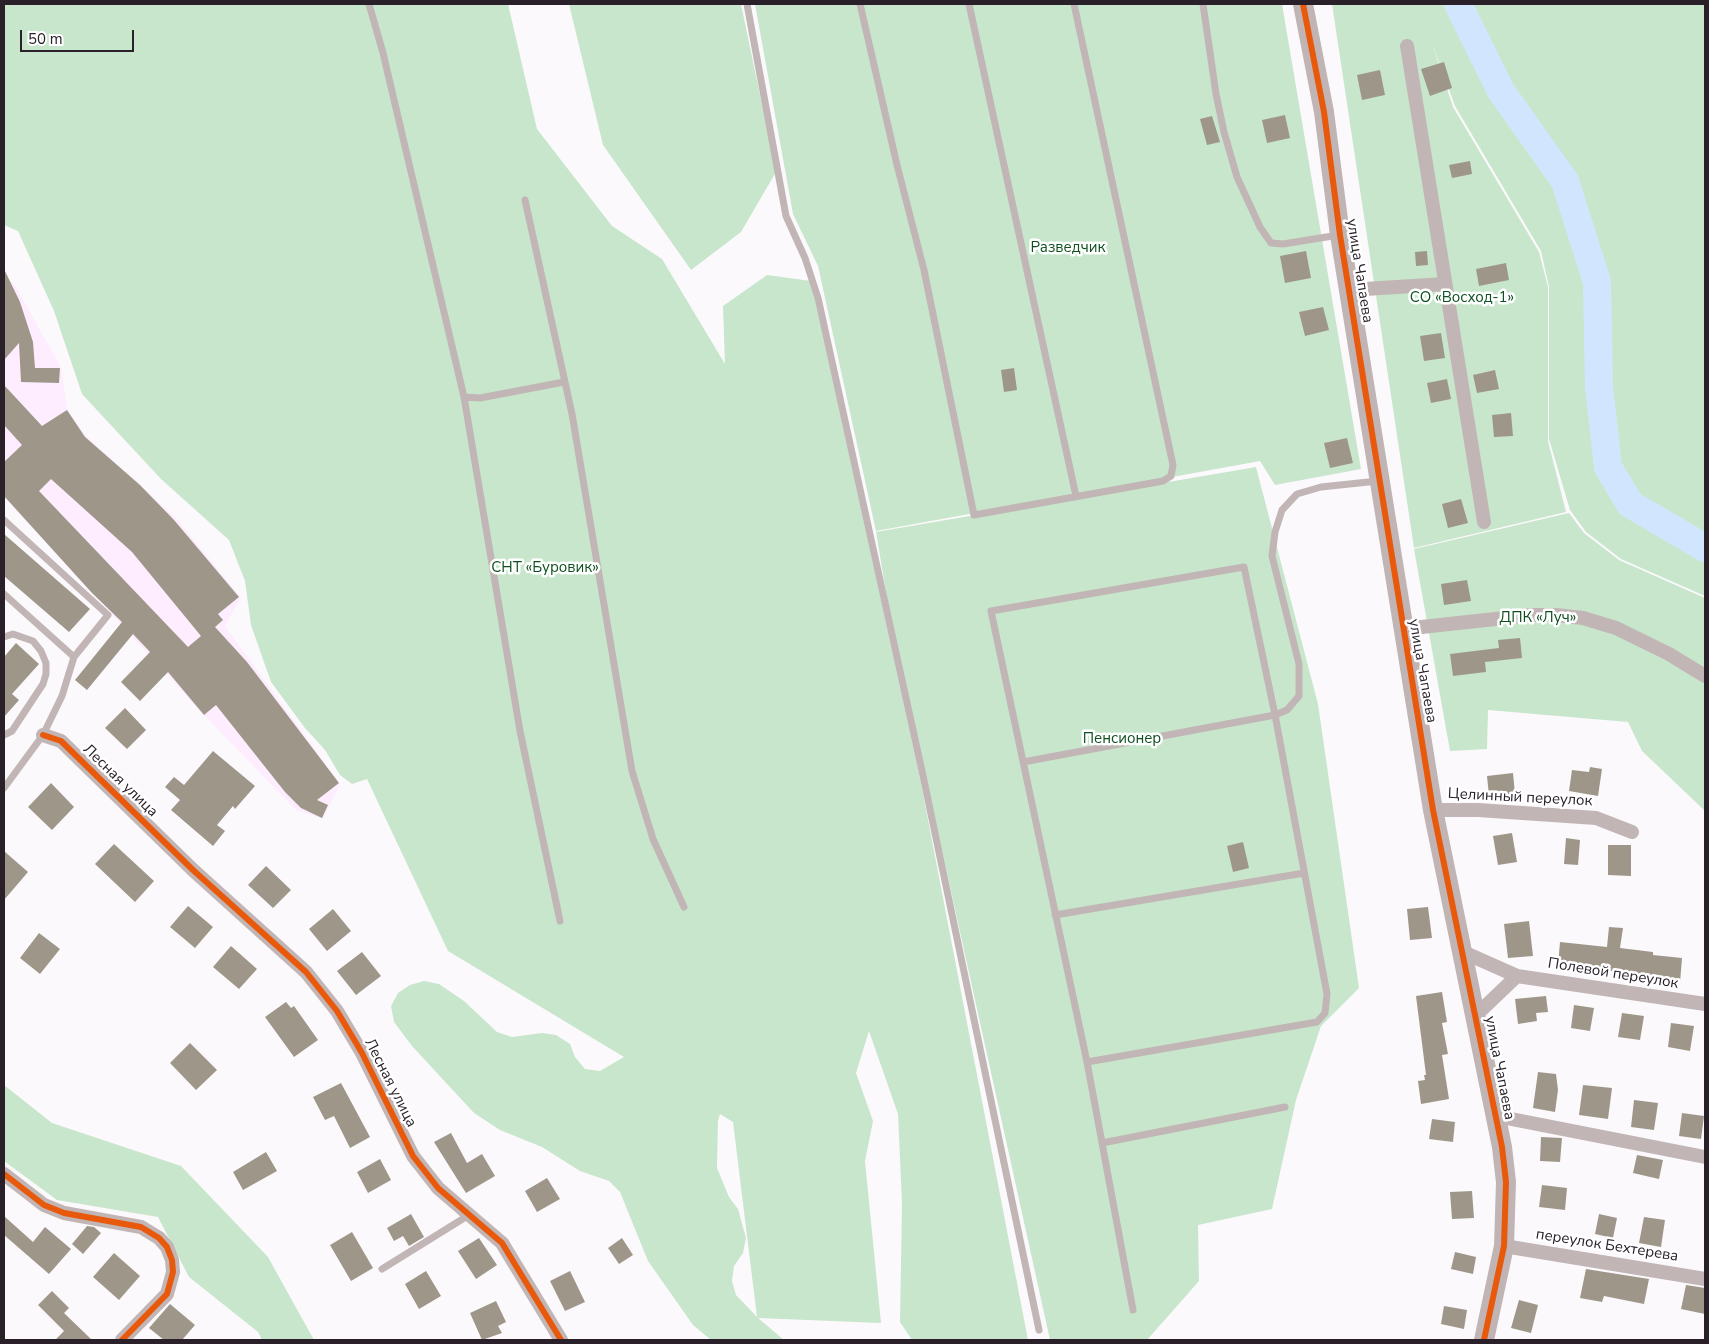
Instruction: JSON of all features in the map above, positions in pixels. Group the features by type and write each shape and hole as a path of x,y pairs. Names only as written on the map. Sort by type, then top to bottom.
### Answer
{"street":[{"name":"улица Чапаева","path":"1303,4 1324,112 1340,235 1433,810 1496,1116 1506,1182 1504,1246 1484,1340"},
{"path":"1407,46 1484,522"},
{"path":"1349,290 1445,284"},
{"path":"1403,629 1556,614 1583,618 1616,628 1669,654 1705,676"},
{"name":"Лесная улица","path":"43,735 61,741 193,870 306,972 337,1011 362,1053 413,1156 438,1188 502,1243 561,1340"},
{"name":"Целинный переулок","path":"1433,810 1478,810 1596,818 1632,832"},
{"name":"Полевой переулок","path":"1463,952 1517,976 1705,1004"},
{"path":"1476,1016 1517,976"},
{"path":"1496,1116 1705,1157"},
{"path":"4,1174 44,1205 64,1213 141,1227 159,1238 166,1247 172,1260 173,1272 167,1294 122,1340"},
{"name":"переулок Бехтерева","path":"1504,1246 1705,1279"}],"lane":[{"path":"369,4 383,53 464,396 520,731 560,921"},
{"path":"747,4 786,216 805,258 818,298 922,771 1039,1330"},
{"path":"860,4 924,270 974,515 1162,481 1171,476 1173,465 1074,4"},
{"path":"969,4 1076,496"},
{"path":"1203,4 1216,94 1224,132 1237,177 1260,227 1272,243 1283,244 1340,235"},
{"path":"526,200 564,382 632,770 653,840 684,907"},
{"path":"464,396 480,398 564,382"},
{"path":"1023,762 1275,715 1287,710 1299,696 1299,664 1272,556 1282,510 1297,494 1320,487 1379,480"},
{"path":"4,520 108,615 74,656 62,696 43,735 4,788"},
{"path":"1088,1062 1317,1022 1325,1013 1327,994 1275,715 1244,567 992,611 1055,915 1088,1062 1133,1310"},
{"path":"4,594 74,656"},
{"path":"4,637 13,634 33,641 41,651 46,674 44,684 12,731 4,735"},
{"path":"1055,915 1304,873"},
{"path":"1102,1143 1285,1106"},
{"path":"382,1269 470,1215"}],"shaded area":[{"path":"4,275 14,284 61,367 67,409 85,435 176,518 241,598 225,626 340,784 323,819 296,810 204,715 4,497"}],"green space":[{"name":"СНТ «Буровик»","path":"4,4 508,4 537,129 612,226 662,259 725,364 723,306 767,275 811,281 919,773 1028,1340 912,1340 900,1322 902,1204 898,1114 869,1031 856,1073 873,1121 865,1161 881,1323 758,1318 784,1340 711,1340 693,1325 648,1261 620,1192 609,1181 580,1171 542,1147 500,1130 474,1113 412,1046 394,1022 391,1006 398,993 410,985 424,981 439,984 464,1001 497,1032 512,1037 542,1033 556,1035 570,1044 575,1057 585,1069 600,1071 624,1057 448,951 367,779 352,784 340,775 325,750 305,728 271,682 251,625 245,581 229,540 161,479 82,394 54,311 18,231 4,225","holes":["720,1114 733,1122 757,1317 736,1295 732,1281 734,1266 743,1253 746,1238 738,1209 729,1197 717,1168 718,1121"]},
{"path":"569,4 741,4 776,172 741,232 691,270 603,145"},
{"name":"Разведчик","path":"755,4 1282,4 1361,469 1275,485 1260,461 876,531 818,266 793,214"},
{"name":"СО «Восход-1»","path":"1332,4 1705,4 1705,596 1621,559 1586,532 1570,510 1549,439 1549,287 1541,251 1455,106 1432,43 1453,107 1539,252 1548,287 1548,441 1566,512 1414,548"},
{"name":"Пенсионер","path":"1256,467 1318,704 1359,988 1321,1026 1296,1100 1272,1209 1198,1225 1199,1281 1147,1340 1050,1340 889,610 876,532"},
{"name":"ДПК «Луч»","path":"1569,513 1584,533 1619,560 1705,598 1705,811 1642,751 1628,722 1488,710 1487,749 1450,751 1414,549"},
{"path":"4,1085 52,1123 181,1166 268,1257 314,1340 262,1340 258,1332 189,1277 158,1217 57,1200 4,1161"}],"building":[{"path":"1444,62 1452,88 1430,96 1421,69"},
{"path":"1380,70 1385,95 1362,100 1357,75"},
{"path":"1285,115 1290,138 1267,143 1262,120"},
{"path":"1212,116 1220,142 1207,145 1200,119"},
{"path":"1470,161 1472,174 1452,178 1449,165"},
{"path":"1306,251 1311,278 1285,283 1280,256"},
{"path":"1427,251 1428,265 1416,266 1415,252"},
{"path":"1506,263 1509,280 1479,286 1476,269"},
{"path":"4,269 20,302 33,342 35,368 60,368 59,383 21,382 19,343 4,360"},
{"path":"1323,307 1329,330 1305,336 1299,312"},
{"path":"1441,333 1445,358 1424,361 1420,336"},
{"path":"1014,368 1017,390 1004,392 1001,370"},
{"path":"1495,370 1499,389 1477,393 1473,375"},
{"path":"1447,379 1451,399 1431,403 1427,383"},
{"path":"4,385 42,426 67,410 85,437 140,485 174,520 239,597 218,614 223,620 215,627 247,662 339,783 317,800 328,805 322,818 301,808 285,792 216,705 204,715 168,672 140,701 121,682 150,652 133,634 87,690 75,680 122,622 92,593 4,496 4,462 22,445 4,425","holes":["51,479 132,552 201,636 188,647 39,491"]},
{"path":"1511,413 1513,436 1494,437 1492,415"},
{"path":"1347,438 1353,463 1330,468 1324,443"},
{"path":"1461,499 1468,523 1448,528 1442,504"},
{"path":"4,534 90,609 69,632 4,576"},
{"path":"1467,580 1471,601 1444,605 1441,584"},
{"path":"1520,638 1522,658 1485,662 1486,672 1453,676 1450,654 1499,648 1498,640"},
{"path":"16,643 39,664 12,694 19,700 4,717 4,657"},
{"path":"125,708 146,730 127,749 105,728"},
{"path":"213,751 255,786 235,809 233,806 217,825 225,831 213,846 171,810 180,800 165,787 174,777 184,785"},
{"path":"1590,767 1602,769 1598,796 1569,791 1572,770 1589,772"},
{"path":"1513,773 1515,794 1489,796 1487,776"},
{"path":"51,783 74,807 52,830 28,807"},
{"path":"1512,833 1517,862 1498,865 1493,836"},
{"path":"1566,838 1580,840 1578,865 1564,864"},
{"path":"1243,842 1249,868 1233,872 1227,846"},
{"path":"114,844 154,881 135,902 95,864"},
{"path":"1608,845 1631,845 1631,876 1608,875"},
{"path":"4,851 28,872 4,900"},
{"path":"266,866 291,890 273,908 248,885"},
{"path":"188,906 213,927 195,948 170,927"},
{"path":"1428,907 1432,938 1410,940 1407,909"},
{"path":"333,909 351,931 327,951 309,929"},
{"path":"1529,921 1533,956 1508,958 1504,924"},
{"path":"1609,927 1623,928 1620,948 1653,952 1653,955 1682,958 1680,983 1664,981 1664,977 1558,965 1560,942 1607,947"},
{"path":"39,933 60,949 40,974 20,958"},
{"path":"231,946 257,969 239,989 213,967"},
{"path":"362,952 381,976 356,995 337,971"},
{"path":"1442,992 1447,1022 1442,1023 1448,1054 1442,1055 1449,1099 1421,1104 1418,1081 1425,1080 1424,1075 1426,1075 1416,996"},
{"path":"1546,996 1548,1012 1536,1013 1537,1021 1518,1024 1515,999"},
{"path":"286,1002 291,1008 294,1006 318,1040 294,1057 265,1017"},
{"path":"1574,1005 1594,1008 1590,1031 1571,1028"},
{"path":"1622,1013 1644,1016 1640,1040 1618,1037"},
{"path":"1671,1023 1694,1026 1690,1051 1668,1047"},
{"path":"190,1043 217,1070 196,1090 170,1063"},
{"path":"1538,1072 1556,1074 1558,1090 1555,1112 1533,1108"},
{"path":"341,1083 370,1137 350,1148 334,1116 325,1120 313,1097"},
{"path":"1583,1085 1612,1088 1608,1119 1579,1115"},
{"path":"1634,1100 1658,1103 1654,1130 1631,1127"},
{"path":"1682,1113 1704,1116 1701,1139 1679,1136"},
{"path":"1432,1119 1455,1122 1453,1142 1429,1139"},
{"path":"451,1133 467,1163 482,1154 495,1176 466,1193 434,1142"},
{"path":"1541,1137 1562,1138 1560,1162 1540,1161"},
{"path":"266,1152 277,1171 243,1190 233,1172"},
{"path":"1637,1155 1663,1160 1659,1179 1633,1173"},
{"path":"380,1159 391,1180 368,1193 357,1172"},
{"path":"547,1178 560,1199 537,1212 525,1191"},
{"path":"1542,1185 1567,1188 1565,1210 1539,1207"},
{"path":"1472,1191 1474,1218 1452,1219 1450,1192"},
{"path":"411,1214 424,1237 409,1246 403,1236 394,1241 387,1228"},
{"path":"1599,1214 1617,1218 1613,1238 1595,1234"},
{"path":"4,1216 33,1242 45,1227 71,1249 49,1274 4,1235"},
{"path":"1644,1217 1665,1220 1661,1247 1639,1243"},
{"path":"87,1226 94,1227 101,1233 83,1254 72,1244"},
{"path":"352,1232 373,1268 351,1281 330,1245"},
{"path":"479,1238 497,1265 476,1279 458,1251"},
{"path":"622,1238 633,1255 619,1264 608,1248"},
{"path":"1455,1252 1476,1257 1473,1274 1451,1269"},
{"path":"114,1253 140,1276 119,1300 93,1277"},
{"path":"1586,1269 1649,1279 1644,1304 1604,1296 1602,1302 1580,1298"},
{"path":"426,1271 441,1296 419,1309 405,1284"},
{"path":"570,1271 585,1302 565,1311 550,1281"},
{"path":"1686,1285 1705,1288 1705,1314 1681,1309"},
{"path":"52,1291 69,1308 64,1313 92,1340 55,1340 64,1331 38,1305"},
{"path":"1519,1300 1538,1305 1531,1333 1511,1328"},
{"path":"496,1301 506,1322 498,1326 502,1333 482,1340 470,1313"},
{"path":"170,1304 195,1325 182,1340 164,1340 149,1328"},
{"path":"1444,1306 1467,1310 1464,1329 1441,1324"}],"waterway":[{"path":"1458,4 1501,91 1565,181 1597,282 1599,387 1608,467 1630,504 1705,548"}],"cycle path":[{"path":"1303,4 1324,112 1340,235 1433,810 1502,1147 1506,1182 1504,1246 1484,1340"},
{"path":"43,735 61,741 193,870 306,972 337,1011 362,1053 413,1156 438,1188 502,1243 561,1340"},
{"path":"4,1174 44,1205 64,1213 141,1227 159,1238 167,1247 172,1260 173,1272 167,1294 122,1340"}]}
